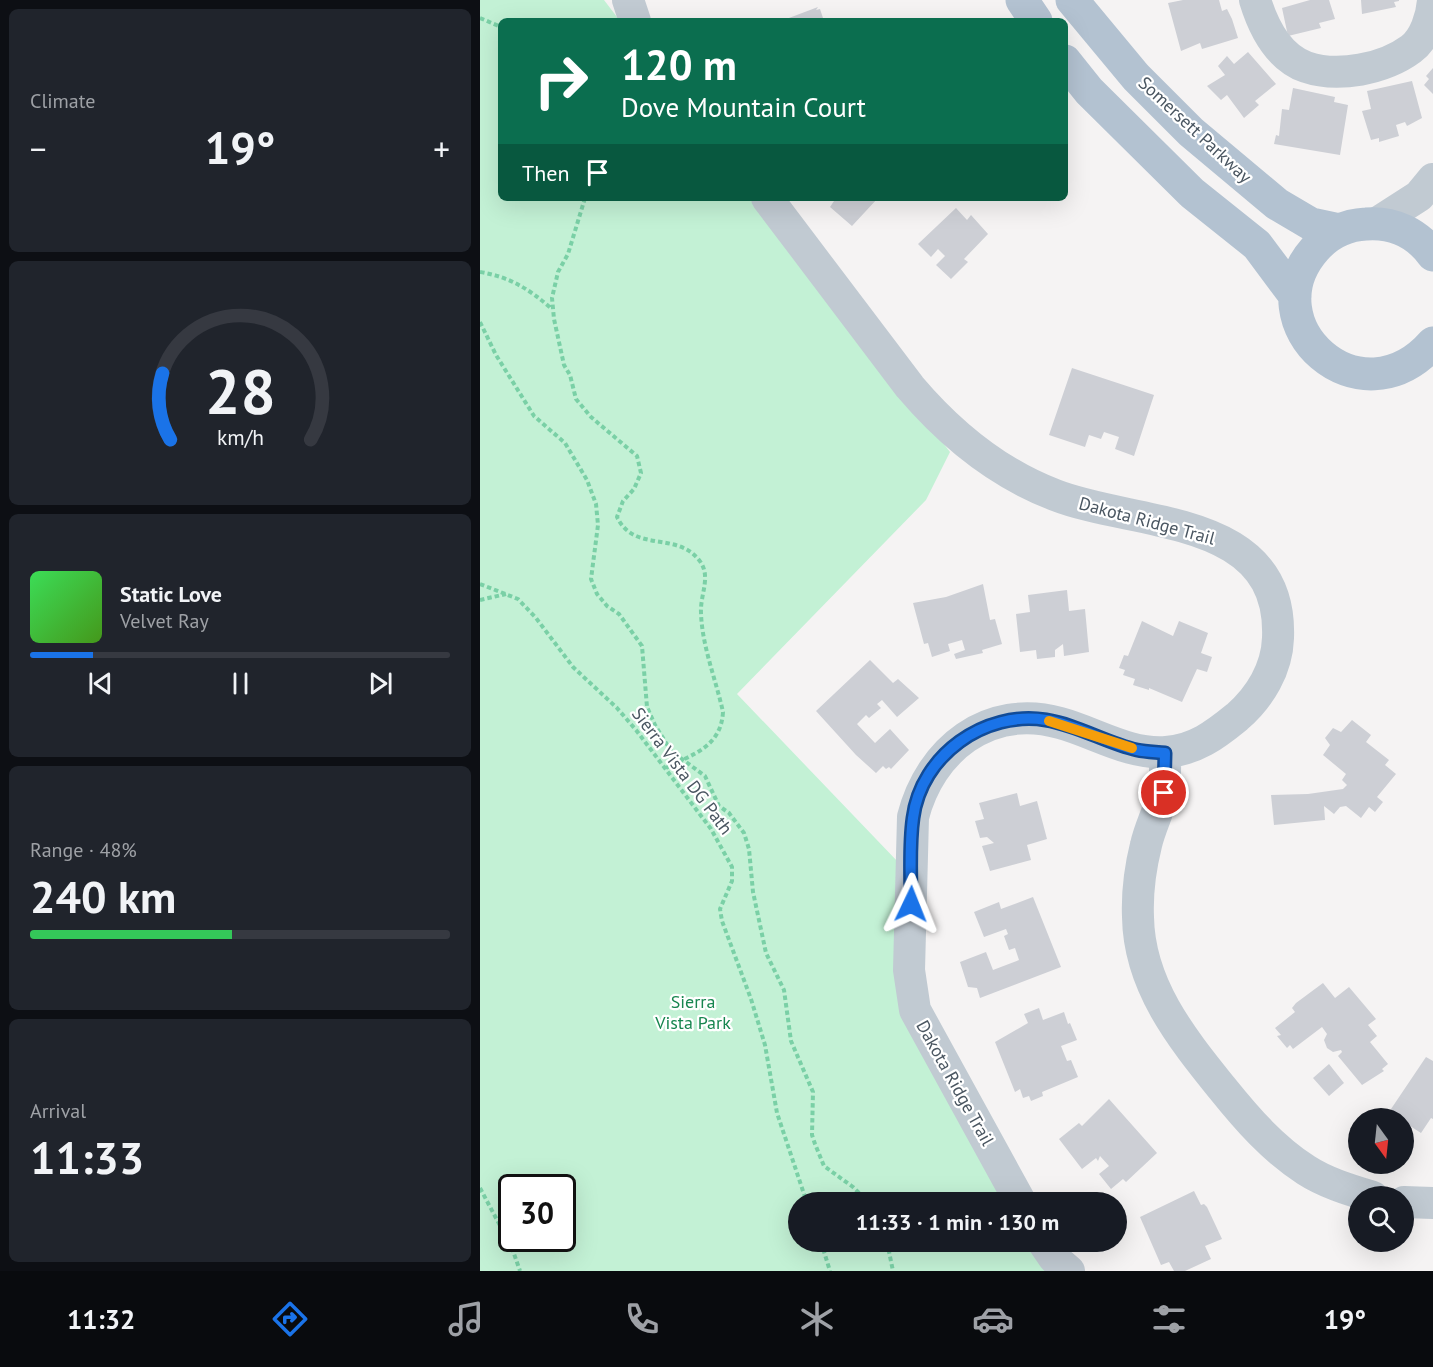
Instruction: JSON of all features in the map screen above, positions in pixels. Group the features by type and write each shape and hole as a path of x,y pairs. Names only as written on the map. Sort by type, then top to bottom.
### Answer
{"main road":[{"path":"1022,0 1034,18"},
{"name":"Somersett Parkway","path":"1072,0 1136,77 1191,132 1277,204 1311,225 1339,230"},
{"path":"1068,65 1089,91 1176,178 1257,245 1295,296"},
{"path":"1433,255 1413,235 1396,227 1377,223 1358,224 1339,230 1322,241 1308,257 1299,276 1295,296 1298,322 1310,345 1329,362 1353,373 1418,372 1422,356 1433,343"}],"street":[{"path":"627,0 634,18"},
{"path":"1255,0 1262,24 1277,46 1305,67 1330,72 1359,70 1413,49 1425,31 1432,12 1433,0"},
{"path":"1377,223 1419,196 1433,179"},
{"name":"Dakota Ridge Trail","path":"770,201 910,387 930,410 975,451 1018,478 1055,495 1095,509 1198,530 1220,538 1248,559 1260,573 1268,587 1277,613 1278,639 1273,666 1262,690 1246,709 1212,738 1189,748 1165,753 1138,750 1060,723 1030,719 1008,721 966,736 948,750 936,764 918,798 913,818 909,970 915,1010 1015,1192"},
{"path":"1165,753 1164,793 1146,843 1138,880 1138,919 1141,942 1154,990 1186,1044 1250,1122 1275,1147 1307,1171 1348,1190"},
{"path":"1414,1202 1433,1203"},
{"path":"1050,1252 1069,1271"}],"path":[{"path":"480,18 498,26"},
{"path":"584,201 568,254 558,272 552,298 560,349 576,399 591,417 637,456 641,473 634,489 623,501 617,517 623,529 635,537 685,548 699,560 707,574 701,613 723,712 722,728 712,743 666,768"},
{"path":"480,273 502,276 528,288 553,309"},
{"path":"480,322 496,355 534,416 565,443 587,480 596,504 598,525 591,579 597,594 619,614 642,646 646,707 671,751 705,776 720,806 729,813 744,833 749,849 753,892 766,952 784,990 791,1041 813,1092 812,1135 824,1167 858,1192"},
{"name":"Sierra Vista DG Path","path":"480,584 518,599 536,618 573,667 617,708 666,768 718,838 732,867 732,881 720,909 722,921 751,999 765,1045 777,1113 803,1192"},
{"path":"480,600 509,594"},
{"path":"480,1188 512,1248 520,1271"},
{"path":"824,1252 830,1271"},
{"path":"889,1252 893,1271"}],"green space":[{"name":"Sierra Vista Park","path":"480,0 604,0 618,18 498,18 498,201 757,201 950,452 926,500 737,694 899,863 905,1007 1009,1192 788,1192 788,1252 1044,1252 1058,1271 480,1271"}],"building":[{"path":"1183,0 1219,0 1222,11 1227,9 1232,19 1238,38 1202,49 1200,43 1181,51 1168,3"},
{"path":"1310,0 1329,0 1335,19 1319,23 1321,28 1288,36 1282,8"},
{"path":"1361,0 1399,1 1394,2 1396,7 1362,14"},
{"path":"818,7 816,10 820,9 823,18 789,18"},
{"path":"1248,52 1276,84 1255,101 1259,105 1244,118 1227,95 1221,100 1207,86 1225,75 1218,66 1227,56 1234,64"},
{"path":"1433,68 1433,94 1424,85 1429,79 1426,76"},
{"path":"1412,81 1422,118 1407,126 1405,122 1396,125 1399,136 1379,142 1379,138 1371,140 1362,111 1371,109 1367,91"},
{"path":"1293,88 1335,97 1334,102 1348,105 1340,155 1274,144 1276,135 1279,136 1282,109 1289,110"},
{"path":"834,201 875,201 852,226 830,207"},
{"path":"956,208 967,220 971,215 988,234 964,259 968,262 951,279 936,265 945,256 938,249 931,257 918,244"},
{"path":"1072,368 1154,395 1134,456 1115,449 1119,437 1104,432 1101,439 1089,435 1085,447 1049,435"},
{"path":"983,584 990,620 995,619 1002,644 982,650 983,653 956,659 954,654 965,650 962,640 948,644 950,651 932,657 928,643 924,644 913,603 946,597"},
{"path":"1067,590 1069,611 1085,609 1089,652 1064,656 1063,644 1055,650 1055,657 1037,659 1036,650 1020,652 1016,614 1030,612 1028,595"},
{"path":"1142,621 1173,636 1179,621 1208,633 1201,653 1212,657 1207,672 1197,669 1182,702 1149,688 1149,690 1133,685 1135,679 1123,675 1125,670 1119,668 1124,655 1128,656"},
{"path":"870,660 893,683 898,679 919,698 897,717 882,700 877,704 881,708 869,718 866,715 857,724 875,743 890,729 909,750 891,769 883,766 876,773 856,755 816,711"},
{"path":"1352,720 1371,735 1366,742 1389,760 1385,765 1396,774 1377,797 1383,802 1375,812 1369,807 1361,818 1346,806 1340,807 1334,814 1324,806 1325,820 1274,825 1271,795 1308,794 1343,789 1347,785 1342,780 1346,774 1323,755 1330,745 1325,738 1333,728 1341,732"},
{"path":"1017,793 1020,806 1037,801 1047,839 1027,845 1031,860 990,871 982,846 994,843 987,837 980,838 975,821 984,819 979,803"},
{"path":"1033,897 1061,967 980,998 977,988 968,987 960,962 986,952 993,970 1019,960 1015,948 1009,950 1004,936 1008,934 1006,929 984,937 974,912 999,902 1001,909"},
{"path":"1323,983 1335,998 1349,987 1376,1019 1368,1025 1377,1036 1370,1042 1388,1064 1382,1069 1384,1071 1362,1085 1338,1056 1341,1050 1333,1052 1327,1048 1324,1040 1327,1034 1322,1027 1293,1049 1290,1045 1287,1048 1277,1036 1281,1035 1275,1028 1295,1012 1292,1008 1296,1003"},
{"path":"1039,1008 1043,1020 1064,1012 1077,1040 1061,1046 1067,1061 1071,1060 1078,1077 1042,1092 1043,1096 1031,1101 1029,1096 1023,1098 1020,1089 1015,1092 995,1042 1028,1023 1024,1014"},
{"path":"1426,1057 1433,1061 1433,1119 1431,1118 1421,1133 1414,1128 1414,1108 1392,1108"},
{"path":"1329,1064 1344,1083 1329,1096 1313,1078"},
{"path":"1109,1099 1157,1153 1126,1182 1123,1179 1111,1189 1099,1174 1109,1166 1100,1156 1098,1161 1096,1158 1082,1169 1059,1139 1079,1123 1082,1126"},
{"path":"1194,1191 1201,1205 1204,1204 1207,1207 1222,1239 1205,1246 1211,1259 1185,1271 1174,1271 1169,1262 1161,1265 1140,1217"}],"slow traffic":[{"path":"1049,721 1132,748"}],"route":[{"path":"911,904 913,818 925,781 948,750 966,736 986,727 1008,721 1044,720 1060,723 1138,750 1165,753 1164,793"}]}
